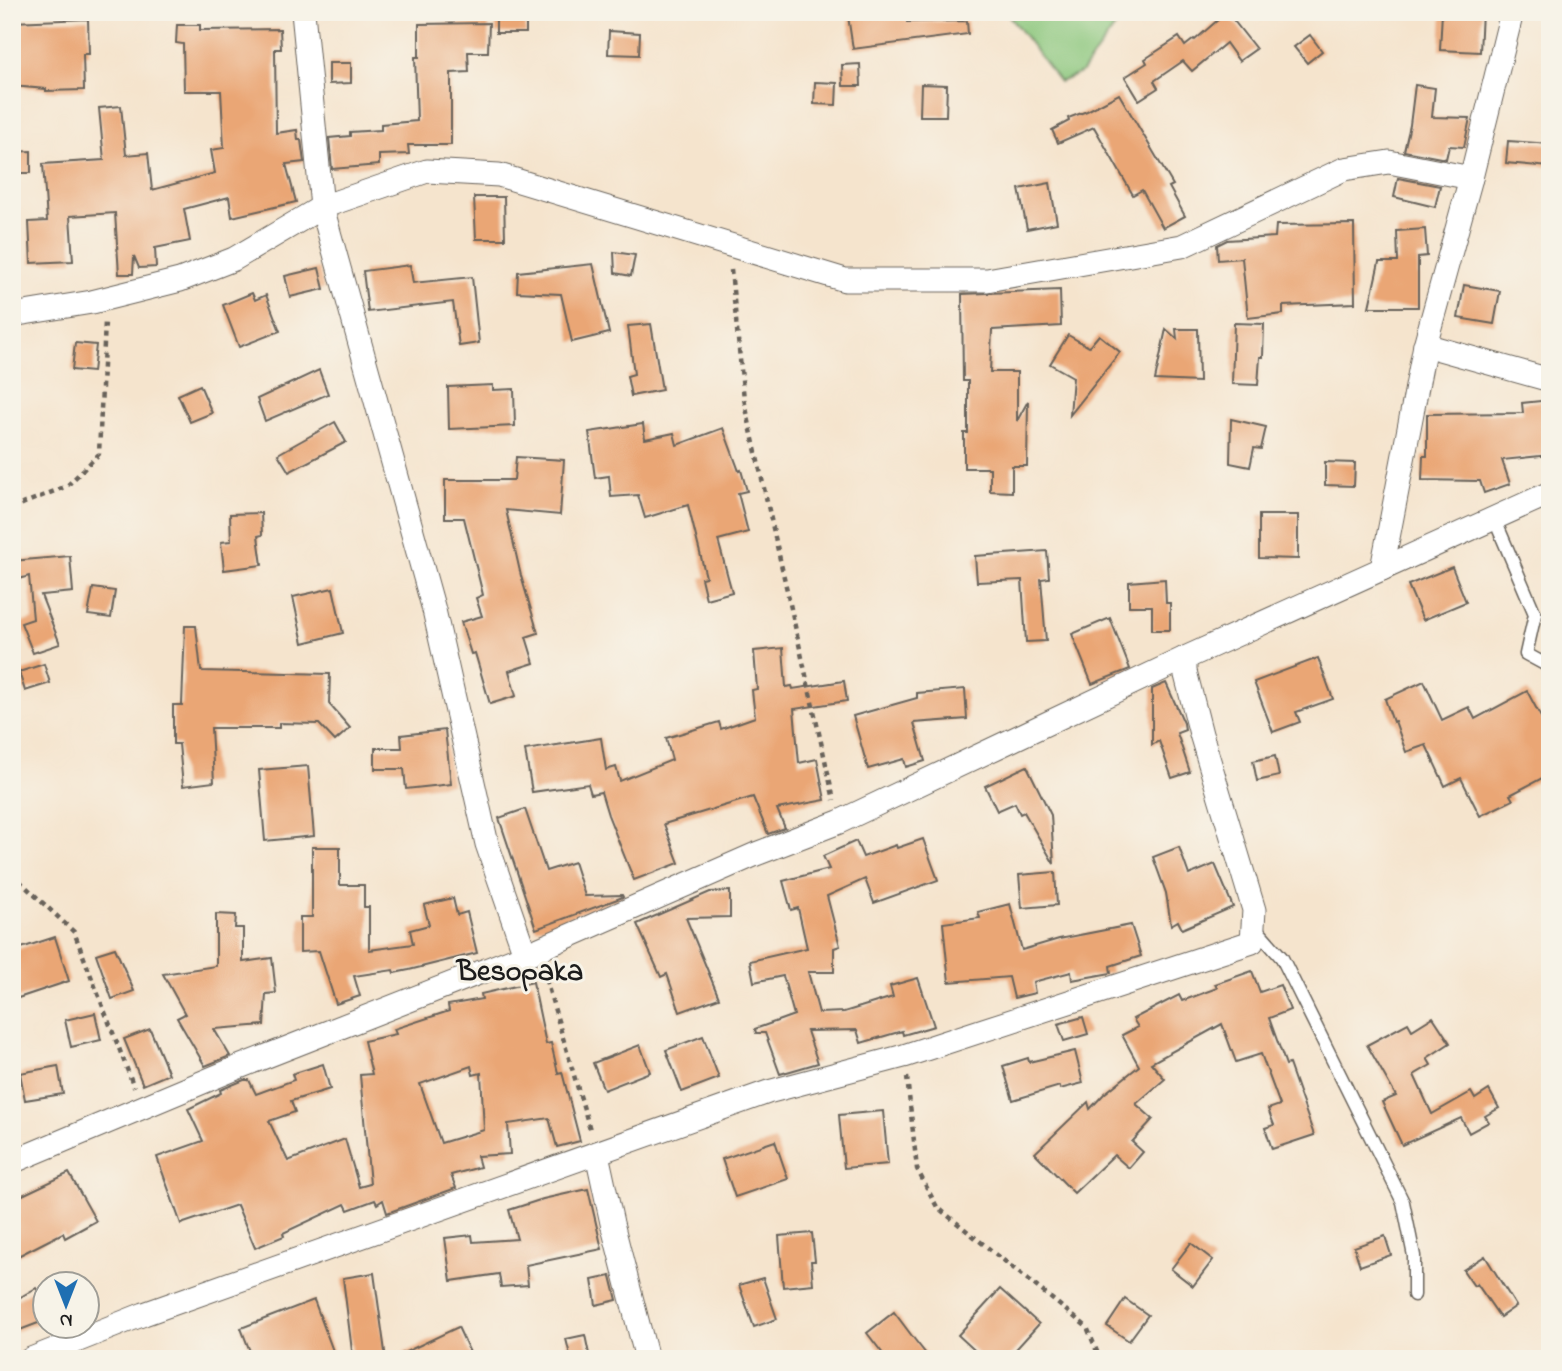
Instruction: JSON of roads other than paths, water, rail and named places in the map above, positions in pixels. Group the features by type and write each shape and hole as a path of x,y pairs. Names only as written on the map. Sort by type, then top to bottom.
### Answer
{"street":[{"path":"303,12 321,207 434,610 486,844 531,952"},
{"path":"1381,569 1425,345 1471,178 1512,12"},
{"path":"12,315 106,299 180,280 234,259 321,207 427,171 499,175 845,280 986,280 1182,246 1344,170 1389,162 1471,178"},
{"path":"1425,345 1550,380"},
{"path":"12,1162 142,1107 531,952 756,854 839,822 1185,658 1550,493"},
{"path":"31,1359 157,1309 768,1092 904,1056 1252,942 1254,910 1201,734 1185,671 1185,658"},
{"path":"597,1154 647,1359"}],"lane":[{"path":"1494,518 1535,614 1526,654 1550,667"},
{"path":"1253,925 1282,958 1403,1202 1414,1256 1414,1295"}],"district":[{"name":"Besopaka","path":"520,970"}]}
